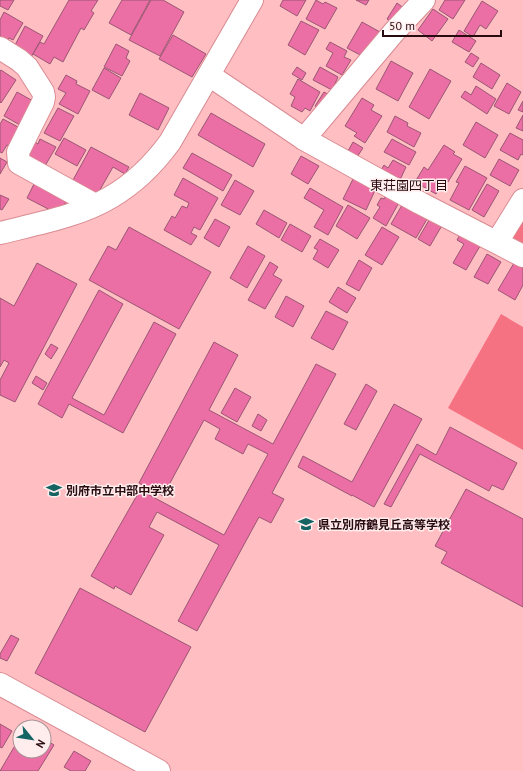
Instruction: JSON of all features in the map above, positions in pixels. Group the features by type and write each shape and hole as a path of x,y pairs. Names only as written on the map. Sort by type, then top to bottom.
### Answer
{"street":[{"path":"0,233 75,213 95,205 111,197 132,183 151,166 170,142 252,0"},
{"path":"304,140 394,32 424,0"},
{"path":"0,48 27,67 41,88 44,97 43,102 18,152 19,163 95,205"},
{"path":"209,75 304,140 420,203 523,256"},
{"path":"498,242 523,200"},
{"path":"0,684 159,771"}],"shaded area":[{"path":"523,205 523,245 510,239"},
{"path":"501,314 523,327 523,450 448,408"}],"building":[{"path":"0,0 14,0 8,10 0,6"},
{"path":"69,0 98,0 91,11 94,13 84,30 81,28 63,62 54,57 50,64 33,54 40,42 44,44"},
{"path":"122,0 150,0 131,35 109,23"},
{"path":"151,0 163,0 184,12 160,56 129,40"},
{"path":"283,0 306,0 297,16 280,6"},
{"path":"316,0 323,4 325,2 337,8 325,29 306,19"},
{"path":"356,0 369,0 366,5"},
{"path":"445,0 465,0 453,19 439,10"},
{"path":"482,1 498,11 486,29 480,25 473,37 464,31"},
{"path":"397,3 405,9 396,25 387,19"},
{"path":"433,9 448,19 432,41 418,30"},
{"path":"4,12 23,23 13,40 9,38 6,43 0,40 0,20"},
{"path":"301,21 319,30 305,55 288,45"},
{"path":"362,22 380,32 366,58 347,48"},
{"path":"25,26 43,36 30,59 13,49"},
{"path":"459,30 476,41 469,52 452,42"},
{"path":"173,35 206,54 192,77 159,59"},
{"path":"330,42 347,51 344,57 351,60 342,75 326,66 333,53 326,49"},
{"path":"116,44 129,51 126,58 130,61 122,76 104,67"},
{"path":"471,53 479,58 473,67 465,62"},
{"path":"391,61 413,73 398,101 376,89"},
{"path":"481,63 500,75 492,89 473,77"},
{"path":"297,67 306,73 302,80 292,74"},
{"path":"320,67 338,77 332,90 313,80"},
{"path":"104,68 121,78 109,99 92,90"},
{"path":"430,69 451,81 429,119 409,107"},
{"path":"1,70 16,80 1,103 0,71"},
{"path":"66,75 77,81 76,84 90,91 78,114 59,104 66,93 58,89"},
{"path":"298,79 320,92 310,111 305,108 302,112 291,106 295,97 290,94"},
{"path":"507,83 521,92 509,114 494,106"},
{"path":"476,86 496,99 487,114 461,97 465,91 471,95"},
{"path":"17,92 33,101 20,125 4,116"},
{"path":"324,92 331,96 322,111 315,106"},
{"path":"140,93 169,108 158,130 129,115"},
{"path":"362,98 374,105 371,110 382,116 365,143 354,136 357,133 345,126"},
{"path":"523,101 523,112 518,110"},
{"path":"58,108 74,116 60,141 44,133"},
{"path":"211,113 265,144 253,167 198,135"},
{"path":"523,115 523,131 516,128"},
{"path":"395,116 408,123 407,126 421,133 414,147 387,132"},
{"path":"3,119 20,128 10,146 7,145 2,153 0,152 0,124"},
{"path":"476,122 498,135 485,158 463,145"},
{"path":"510,133 523,140 523,155 521,154 518,160 500,150"},
{"path":"64,138 86,150 77,166 55,154"},
{"path":"40,139 56,147 45,166 24,155 32,140 38,144"},
{"path":"392,139 416,152 409,165 384,152"},
{"path":"353,142 363,148 357,157 348,151"},
{"path":"444,145 455,152 453,154 462,159 448,182 445,180 436,194 415,182 424,167 428,170"},
{"path":"91,147 129,167 125,174 113,167 97,195 78,191 82,185 73,180"},
{"path":"192,153 232,175 223,191 183,168"},
{"path":"301,156 319,166 308,184 291,174"},
{"path":"0,158 7,162 0,174"},
{"path":"499,159 519,170 510,186 490,175"},
{"path":"393,160 406,167 399,182 380,172 384,165 388,168"},
{"path":"465,166 487,178 469,210 450,200 459,183 456,182"},
{"path":"356,173 378,184 366,210 343,199"},
{"path":"183,178 218,198 200,230 194,227 191,233 197,236 191,245 164,230 172,216 175,218 182,206 187,208 189,203 174,195"},
{"path":"36,180 68,198 64,206 52,211 27,198"},
{"path":"235,180 254,191 240,215 221,205"},
{"path":"487,184 499,191 484,217 472,210"},
{"path":"310,188 343,207 328,235 314,227 324,210 304,198"},
{"path":"390,189 402,197 386,226 373,218 380,207 377,205 381,198 384,199"},
{"path":"0,195 9,199 2,210 0,209"},
{"path":"405,200 430,214 416,238 391,224"},
{"path":"348,205 370,218 357,239 336,226"},
{"path":"264,210 287,223 279,238 256,224"},
{"path":"432,215 444,222 430,246 418,239"},
{"path":"215,219 230,227 219,247 204,238"},
{"path":"290,224 311,236 302,252 281,240"},
{"path":"129,227 211,272 179,329 89,280 108,246 116,250"},
{"path":"382,227 399,237 382,265 365,255"},
{"path":"463,229 483,241 466,270 453,263 464,244 457,240"},
{"path":"320,239 339,250 328,268 313,259 318,250 314,248"},
{"path":"248,246 265,256 247,288 230,278"},
{"path":"487,254 501,262 488,284 474,277"},
{"path":"359,260 372,268 359,291 346,284"},
{"path":"270,262 278,267 273,275 282,280 265,309 248,300"},
{"path":"37,263 77,284 15,402 0,395 0,380 9,363 4,360 0,367 0,298 14,306"},
{"path":"514,263 523,268 523,285 515,300 498,290"},
{"path":"338,287 356,298 347,313 329,302"},
{"path":"99,290 123,304 72,398 104,415 154,322 176,334 123,433 69,404 62,418 38,404"},
{"path":"286,296 304,306 293,327 275,317"},
{"path":"326,311 348,322 333,350 311,338"},
{"path":"214,342 238,355 209,410 273,444 316,364 336,374 272,493 284,499 271,523 259,517 197,631 178,621 219,545 157,512 149,527 164,535 131,595 115,586 114,589 91,576 140,490 224,535 268,454 248,444 243,454 215,439 220,429 204,420 163,496 139,483"},
{"path":"51,344 58,348 51,359 45,354"},
{"path":"36,376 47,383 43,390 32,383"},
{"path":"366,384 377,391 356,430 344,424"},
{"path":"235,388 251,397 237,422 221,413"},
{"path":"394,404 422,419 374,507 298,467 303,456 352,482"},
{"path":"258,414 267,420 261,431 252,426"},
{"path":"450,427 517,463 503,490 492,485 489,491 420,454 391,507 384,504 417,444 436,455"},
{"path":"466,489 523,519 523,607 441,563 447,552 435,546"},
{"path":"80,588 191,647 145,732 35,673"},
{"path":"11,635 19,639 7,661 0,658 0,654"},
{"path":"0,724 12,731 2,748 0,747"},
{"path":"12,751 12,759 45,759 38,771 0,771"},
{"path":"74,751 91,761 85,771 71,771 64,767"}],"place":[{"name":"別府市立中部中学校","path":"54,490"},
{"name":"県立別府鶴見丘高等学校","path":"306,524"}],"district":[{"name":"東荘園四丁目","path":"409,185"}]}
